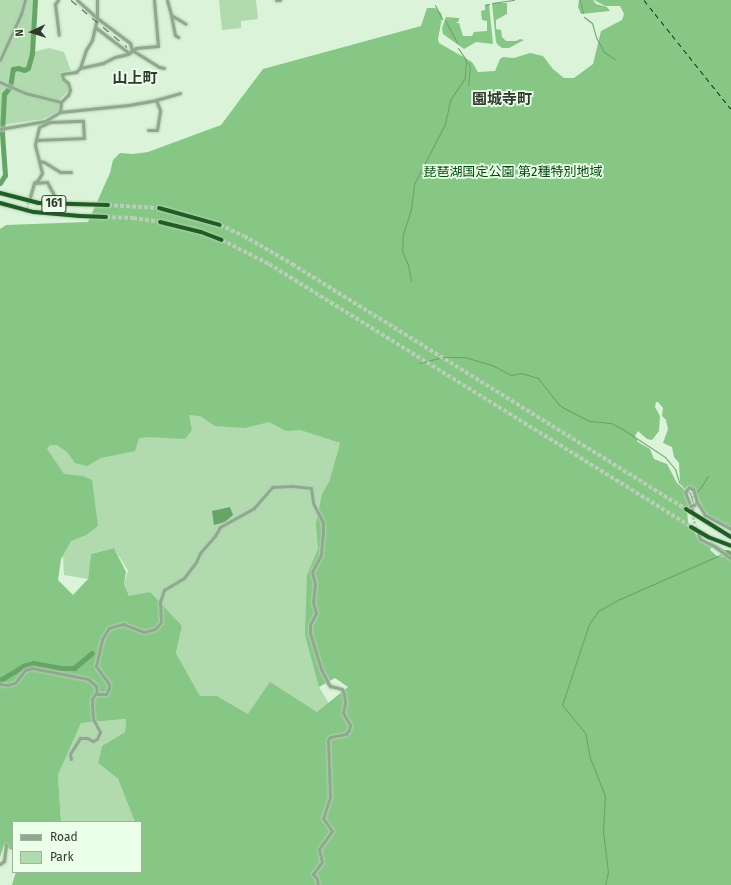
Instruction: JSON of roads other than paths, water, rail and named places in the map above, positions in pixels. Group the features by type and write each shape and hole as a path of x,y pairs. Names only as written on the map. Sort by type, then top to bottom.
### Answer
{"highway":[{"name":"161","path":"0,194 39,203 108,204"},
{"name":"161","path":"0,203 51,214 106,217"},
{"path":"159,208 220,225"},
{"path":"160,222 201,232 222,240"},
{"path":"686,510 731,537"},
{"path":"691,527 708,537 731,546"}],"street":[{"path":"0,60 21,14 25,0"},
{"path":"58,0 55,4 59,35"},
{"path":"77,0 97,18 130,43 132,50 159,67 164,68"},
{"path":"60,112 61,102 70,90 68,83 62,77 62,74 76,72 80,68 86,50 92,42 97,18 97,0"},
{"path":"80,68 103,63 129,53 132,50 157,46 154,0"},
{"path":"167,0 175,35 178,37"},
{"path":"171,15 186,24"},
{"path":"95,27 129,53"},
{"path":"0,82 13,88 61,102"},
{"path":"0,130 24,126 51,118 60,112 156,100 180,93"},
{"path":"148,130 157,130 160,110 156,100"},
{"path":"51,118 52,122"},
{"path":"30,197 34,183 41,176 36,140 38,127 52,122 83,121 84,138 36,140"},
{"path":"38,161 44,162 60,172 72,172"},
{"path":"34,183 47,182 54,195"},
{"path":"96,693 104,695 109,688 108,681 96,667 102,639 109,628 123,624 144,632 155,630 161,622 160,602 164,590 184,578 196,562 200,552 215,536 220,527 254,508 272,487 292,486 311,488 313,503 323,523 324,531 321,555 312,572 315,584 313,602 316,613 310,625 310,633 321,669 328,683 330,686 340,688 344,694 346,704 343,713 350,725 346,734 330,737 328,740 330,797 324,818 332,831 319,849 322,862 313,874 317,879 318,885"},
{"path":"692,510 689,499 685,494 686,488 693,489 697,502 705,515 731,529"},
{"path":"690,506 697,502"},
{"path":"698,534 700,539 714,546 731,559"},
{"path":"0,684 7,685 15,683 25,670 32,668 88,679 96,686 96,693 92,699 93,719 100,732 97,740 93,741 87,738 80,738 70,754 71,759"},
{"path":"0,864 4,861 6,845"}],"waterway":[{"path":"0,183 5,175 2,133 4,94 10,87 13,69 18,68 24,70 28,68 32,53 35,0"},
{"path":"492,3 514,0"},
{"path":"580,0 583,13"},
{"path":"485,5 489,4"},
{"path":"435,5 442,19"},
{"path":"584,17 592,23 596,37 604,52 616,60"},
{"path":"445,20 457,43"},
{"path":"458,48 466,60"},
{"path":"411,281 408,265 402,251 403,234 411,209 414,184 445,124 450,100 465,78 466,60"},
{"path":"468,63 470,67 468,85"},
{"path":"419,363 443,357 464,357 492,365 511,375 521,373 538,378 558,404 564,408 589,421 611,423 665,457 675,469 679,482 690,493 693,503"},
{"path":"692,497 708,476"},
{"path":"710,542 727,552"},
{"path":"727,552 731,554"},
{"path":"605,885 608,872 603,832 605,796 590,758 585,733 562,705 589,624 598,611 620,599 722,554"},
{"path":"0,680 23,666 33,663 60,668 74,668 92,653"}],"tunnel":[{"path":"26,213 29,198"},
{"path":"108,205 159,208"},
{"path":"106,217 133,218 160,222"},
{"path":"220,225 244,236 292,264 686,509"},
{"path":"222,240 269,264 691,527"},
{"path":"692,512 697,532"}],"railway":[{"path":"71,0 127,47"}],"district":[{"name":"山上町","path":"135,79"},
{"name":"園城寺町","path":"502,100"}],"park label":[{"name":"琵琶湖国定公園 第2種特別地域","path":"513,172"}]}
